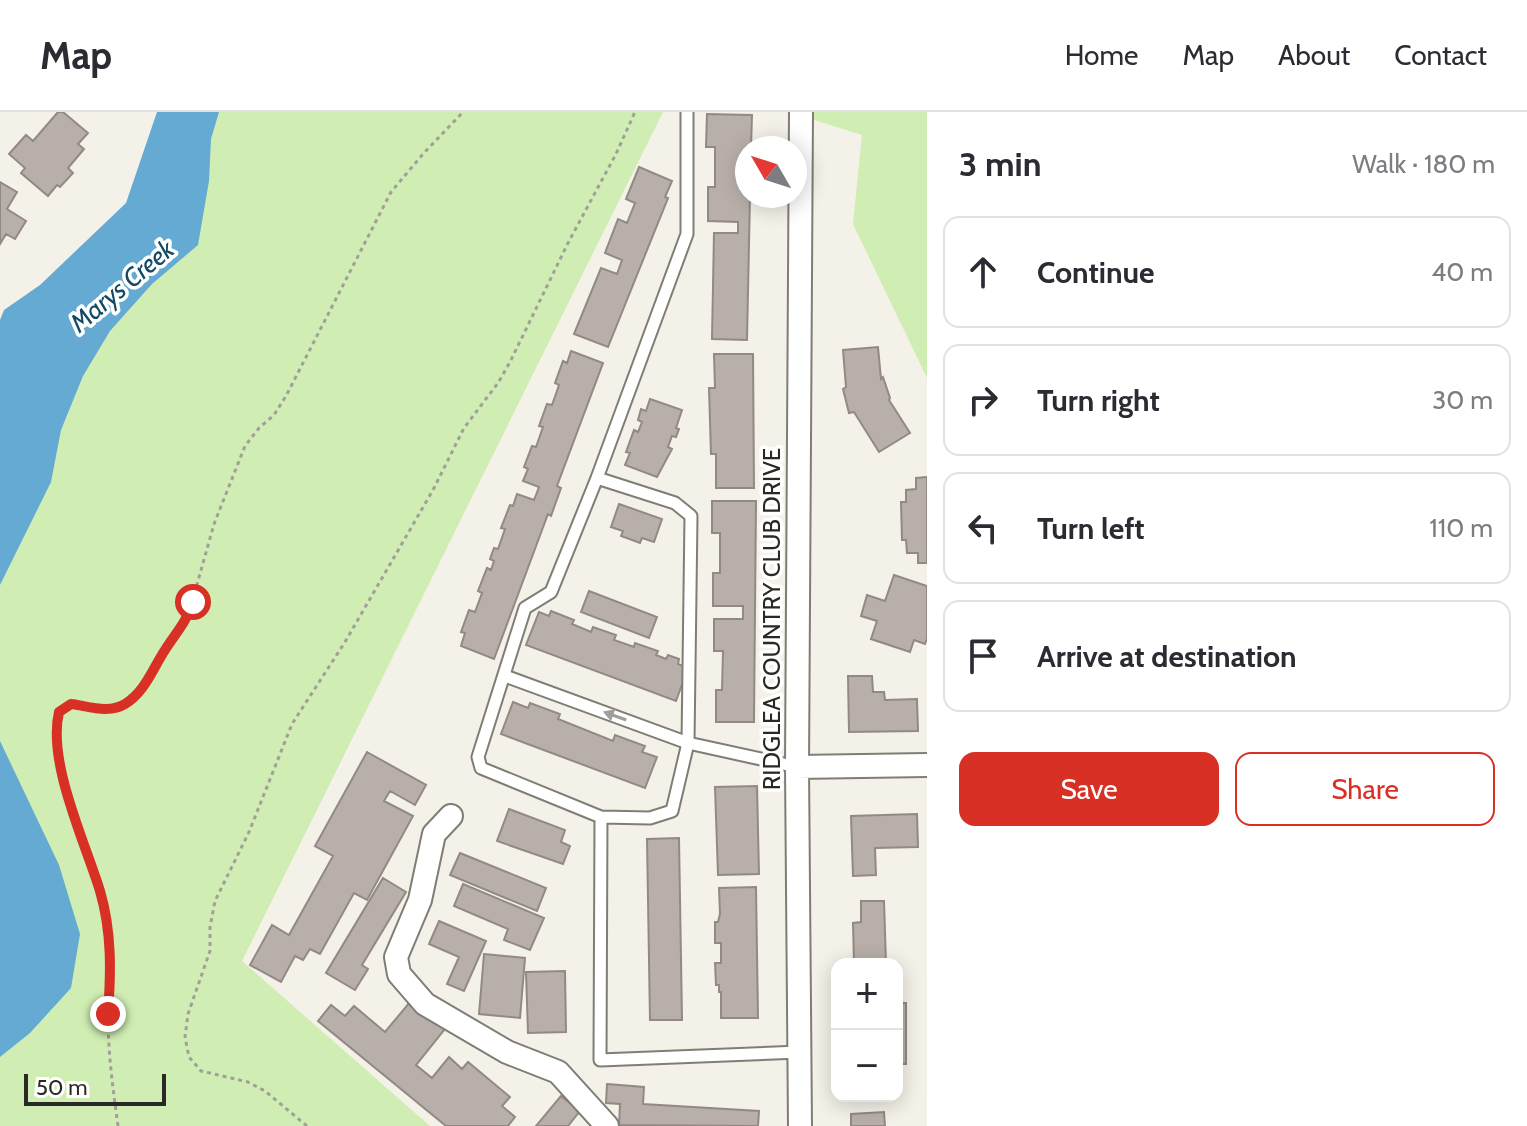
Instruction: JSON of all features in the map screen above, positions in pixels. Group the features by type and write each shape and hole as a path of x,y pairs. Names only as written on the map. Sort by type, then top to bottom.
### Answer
{"street":[{"name":"RIDGLEA COUNTRY CLUB DRIVE","path":"800,1126 797,767 801,112"},
{"path":"797,767 927,765"},
{"path":"451,816 434,834 420,900 396,957 399,974 425,1004 507,1052 558,1072 607,1126"}],"lane":[{"path":"597,478 675,503 691,516 688,743 672,811 650,818 601,817 481,768 478,757 525,608 551,592 597,478 687,234 687,112"},
{"path":"505,676 688,743 797,767"},
{"path":"601,817 600,1060 800,1052"}],"path":[{"path":"118,1126 110,1080 108,1014 111,952 107,922 62,772 54,729 59,712 71,704 96,709 124,705 141,690 163,652 187,620 214,524 245,446 274,415 286,396 391,192 463,112"},
{"path":"307,1126 265,1091 248,1082 201,1071 189,1057 185,1037 188,1014 210,951 215,901 249,832 292,724 345,642 433,490 464,428 510,362 635,112"}],"green space":[{"path":"210,112 663,112 242,961 430,1126 0,1126 0,361"},
{"path":"789,112 927,112 927,378 853,224 862,135"}],"water":[{"name":"Marys Creek","path":"157,112 219,112 211,139 209,181 198,245 152,284 110,331 83,376 61,430 51,482 0,585 0,320 4,310 40,285 126,203"},
{"path":"0,741 59,865 80,934 71,988 30,1033 0,1057"}],"building":[{"path":"58,112 63,112 88,133 78,144 84,149 68,168 73,173 48,196 21,173 25,168 9,154 26,135 33,141"},
{"path":"707,114 752,115 751,136 735,136 735,208 750,208 747,340 712,339 714,233 738,233 738,222 708,221 708,187 715,187 715,147 706,147"},
{"path":"639,167 672,181 608,347 574,334 601,268 617,274 622,260 605,253 618,219 627,223 635,203 626,199"},
{"path":"0,182 17,192 7,209 26,221 15,239 6,234 0,244"},
{"path":"878,347 881,379 883,377 889,400 910,433 879,452 854,412 849,413 843,389 846,387 843,350"},
{"path":"571,351 603,363 557,486 561,488 551,516 548,514 494,659 461,646 465,633 461,632 469,610 475,612 482,593 478,591 487,568 491,570 494,561 490,559 494,548 498,549 505,529 501,528 510,505 513,506 517,494 534,500 539,487 523,481 528,469 524,467 532,446 536,447 547,404 552,405 559,385 555,383 563,361 567,363"},
{"path":"714,354 753,354 754,488 716,488 716,454 711,454 709,388 715,388"},
{"path":"650,399 682,410 676,437 672,436 668,447 672,449 657,477 625,465 634,430 638,432 642,422 638,420 641,409 646,411"},
{"path":"927,477 927,563 918,563 918,553 907,553 906,540 902,540 901,502 906,502 906,490 916,489 916,478"},
{"path":"712,501 756,501 754,722 716,722 716,690 722,690 723,651 714,651 714,619 743,619 743,606 713,606 713,573 720,573 720,533 712,533"},
{"path":"619,504 662,519 654,542 642,538 640,543 621,536 623,531 611,527"},
{"path":"894,575 927,586 927,638 925,644 914,640 910,652 871,639 877,621 861,616 867,595 885,601"},
{"path":"589,591 657,617 649,638 581,612"},
{"path":"551,611 574,620 572,624 591,632 593,627 616,635 614,640 658,651 656,655 666,659 668,655 679,659 678,664 688,668 676,701 526,645 539,612 549,616"},
{"path":"848,676 872,676 873,692 884,692 885,700 917,699 918,731 849,732"},
{"path":"513,702 528,708 530,703 560,714 558,719 613,741 615,735 645,746 642,752 657,757 645,788 501,734"},
{"path":"367,752 426,785 415,805 390,791 384,801 413,816 367,900 354,893 320,954 310,949 303,960 295,956 281,982 250,965 272,925 289,935 333,856 315,846"},
{"path":"757,786 759,874 718,875 715,787"},
{"path":"509,809 565,830 561,842 570,846 563,864 497,841"},
{"path":"917,814 918,847 875,848 876,875 853,876 851,816"},
{"path":"679,838 682,1020 650,1020 647,839"},
{"path":"460,853 546,888 537,911 450,875"},
{"path":"383,878 406,892 362,965 368,969 355,990 326,973"},
{"path":"463,884 544,918 530,950 504,940 508,929 454,906"},
{"path":"756,887 758,1018 721,1018 721,992 719,985 716,985 715,963 721,963 721,943 715,943 715,922 718,922 720,914 719,888"},
{"path":"861,901 884,901 886,958 854,958 853,923 861,922"},
{"path":"439,921 486,941 464,991 447,984 459,957 429,944"},
{"path":"484,954 525,958 520,1018 479,1014"},
{"path":"565,971 566,1032 528,1033 526,972"},
{"path":"415,996 449,1024 416,1065 432,1078 449,1057 462,1069 468,1062 510,1097 502,1106 515,1117 508,1126 446,1126 318,1021 331,1005 345,1016 354,1006 385,1032"},
{"path":"903,1003 906,1003 906,1064 903,1064"},
{"path":"607,1084 644,1087 643,1104 759,1111 758,1126 619,1125 620,1104 606,1103"},
{"path":"561,1096 580,1111 568,1126 536,1126"},
{"path":"884,1112 885,1126 851,1126 851,1114"}],"route":[{"path":"108,1014 111,952 107,922 62,772 54,729 59,712 71,704 109,709 124,705 141,690 163,652 187,620 193,602"}]}
